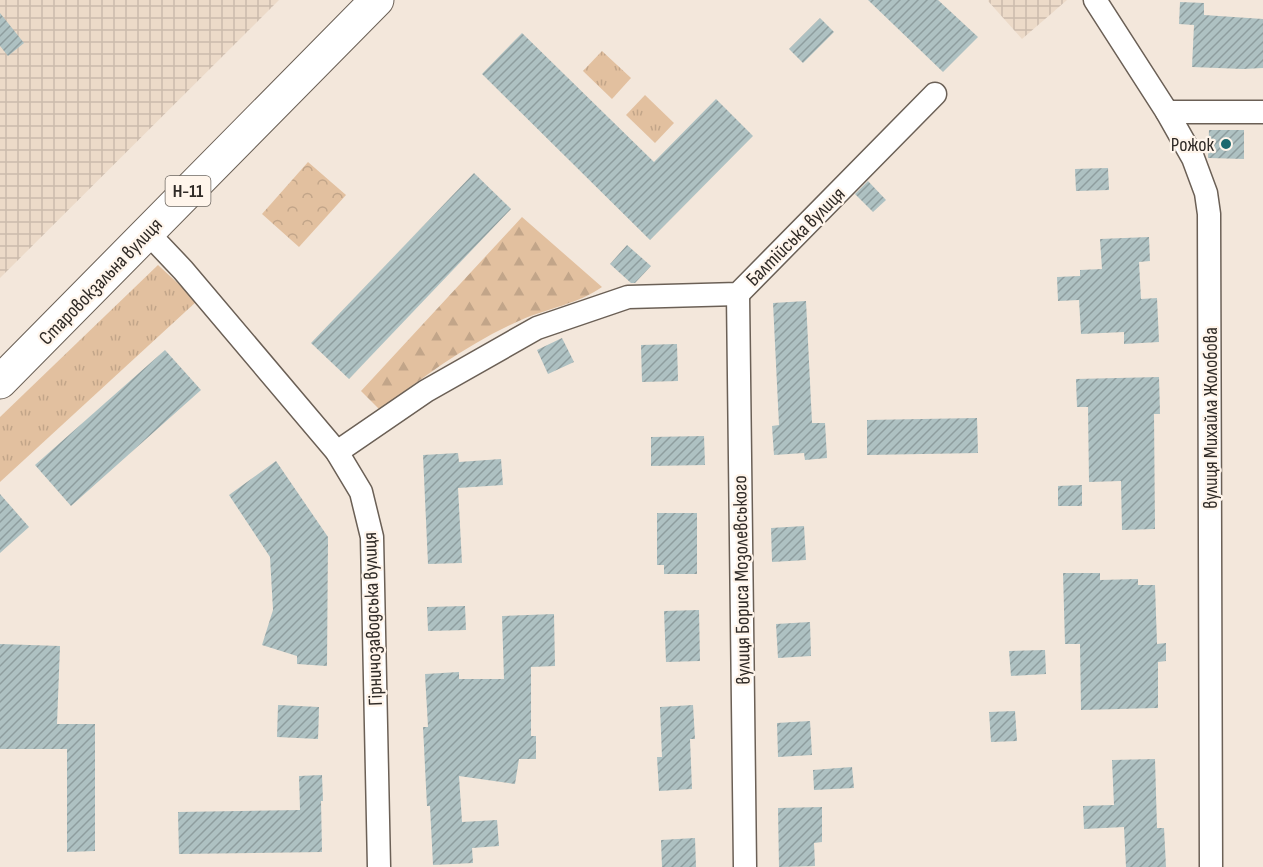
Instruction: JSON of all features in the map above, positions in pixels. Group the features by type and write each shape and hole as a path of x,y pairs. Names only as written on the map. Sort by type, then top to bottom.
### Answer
{"main road":[{"name":"Старовокзальна вулиця","path":"0,382 377,0"}],"street":[{"name":"вулиця Михайла Жолобова","path":"1095,0 1167,112 1193,158 1206,193 1209,214 1211,867"},
{"name":"Балтійська вулиця","path":"337,452 426,391 537,328 628,297 738,294 935,94"},
{"path":"1167,112 1263,112"},
{"name":"Гірничозаводська вулиця","path":"147,232 183,270 337,452 361,492 372,537 379,867"},
{"name":"вулиця Бориса Мозолевського","path":"738,294 745,867"}],"shaded area":[{"path":"0,0 279,0 0,278"},
{"path":"989,0 1067,0 1022,39"}],"green space":[{"path":"602,51 631,78 612,99 583,71"},
{"path":"645,95 674,123 655,143 626,115"},
{"path":"308,162 346,195 299,247 262,214"},
{"path":"522,217 602,287 573,302 521,320 483,339 430,373 380,410 361,391"},
{"path":"158,265 197,301 0,482 0,417"}],"building":[{"path":"868,0 938,0 978,37 943,72"},
{"path":"1180,2 1204,3 1204,15 1263,19 1263,68 1192,67 1194,25 1179,24"},
{"path":"0,13 24,43 8,56 0,46"},
{"path":"820,18 834,32 803,63 789,49"},
{"path":"522,33 654,162 716,99 753,136 650,240 482,74"},
{"name":"Рожок","path":"1209,130 1244,130 1244,159 1208,158"},
{"path":"1108,168 1109,190 1076,191 1075,169"},
{"path":"474,173 511,209 349,379 311,343"},
{"path":"868,181 886,200 873,212 855,194"},
{"path":"1149,237 1150,261 1139,262 1141,299 1157,298 1159,342 1124,344 1124,332 1081,334 1079,300 1058,301 1057,277 1080,276 1080,270 1102,269 1100,239"},
{"path":"627,245 651,266 635,283 631,283 610,264"},
{"path":"806,301 812,423 825,423 827,458 805,460 804,453 774,455 772,426 779,425 773,303"},
{"path":"562,338 574,362 548,374 537,350"},
{"path":"677,344 678,381 642,382 641,345"},
{"path":"165,350 201,390 71,506 35,465"},
{"path":"1159,377 1160,414 1154,414 1155,529 1122,530 1121,481 1089,482 1088,407 1077,407 1076,379"},
{"path":"977,418 978,453 867,455 867,420"},
{"path":"704,436 705,465 651,466 651,437"},
{"path":"458,453 459,462 501,459 503,485 458,488 462,563 428,564 423,455"},
{"path":"276,461 328,537 327,666 297,664 297,656 262,645 273,610 270,557 229,495"},
{"path":"1082,485 1082,506 1058,506 1058,486"},
{"path":"0,494 29,527 0,553"},
{"path":"657,513 697,513 697,574 664,574 664,565 657,565"},
{"path":"804,526 806,560 772,562 771,528"},
{"path":"1063,573 1100,573 1100,580 1138,579 1138,585 1155,585 1157,644 1166,643 1166,661 1158,662 1158,708 1081,710 1080,644 1065,644"},
{"path":"465,606 466,630 428,631 427,607"},
{"path":"699,610 700,661 666,662 664,611"},
{"path":"554,614 555,666 531,667 531,736 536,736 536,759 519,759 515,784 459,776 462,822 497,820 499,846 472,848 473,863 433,865 423,727 428,727 425,674 459,672 459,679 504,679 502,616"},
{"path":"810,622 811,656 778,658 776,624"},
{"path":"0,644 60,646 57,724 95,724 95,851 67,852 67,749 0,749"},
{"path":"1045,650 1046,674 1011,676 1009,651"},
{"path":"278,705 319,707 318,739 277,737"},
{"path":"693,705 695,739 690,739 692,789 659,791 657,757 662,757 660,707"},
{"path":"1015,711 1017,741 991,742 989,712"},
{"path":"810,721 812,755 778,757 777,723"},
{"path":"1155,759 1157,828 1164,828 1166,867 1126,867 1124,827 1084,829 1083,806 1114,805 1112,760"},
{"path":"852,767 854,788 814,790 813,770"},
{"path":"322,775 322,852 179,854 178,812 300,810 299,776"},
{"path":"822,807 822,842 814,843 815,866 779,867 778,808"},
{"path":"695,838 696,867 662,867 661,840"}],"place":[{"name":"Рожок","path":"1226,144"}]}
